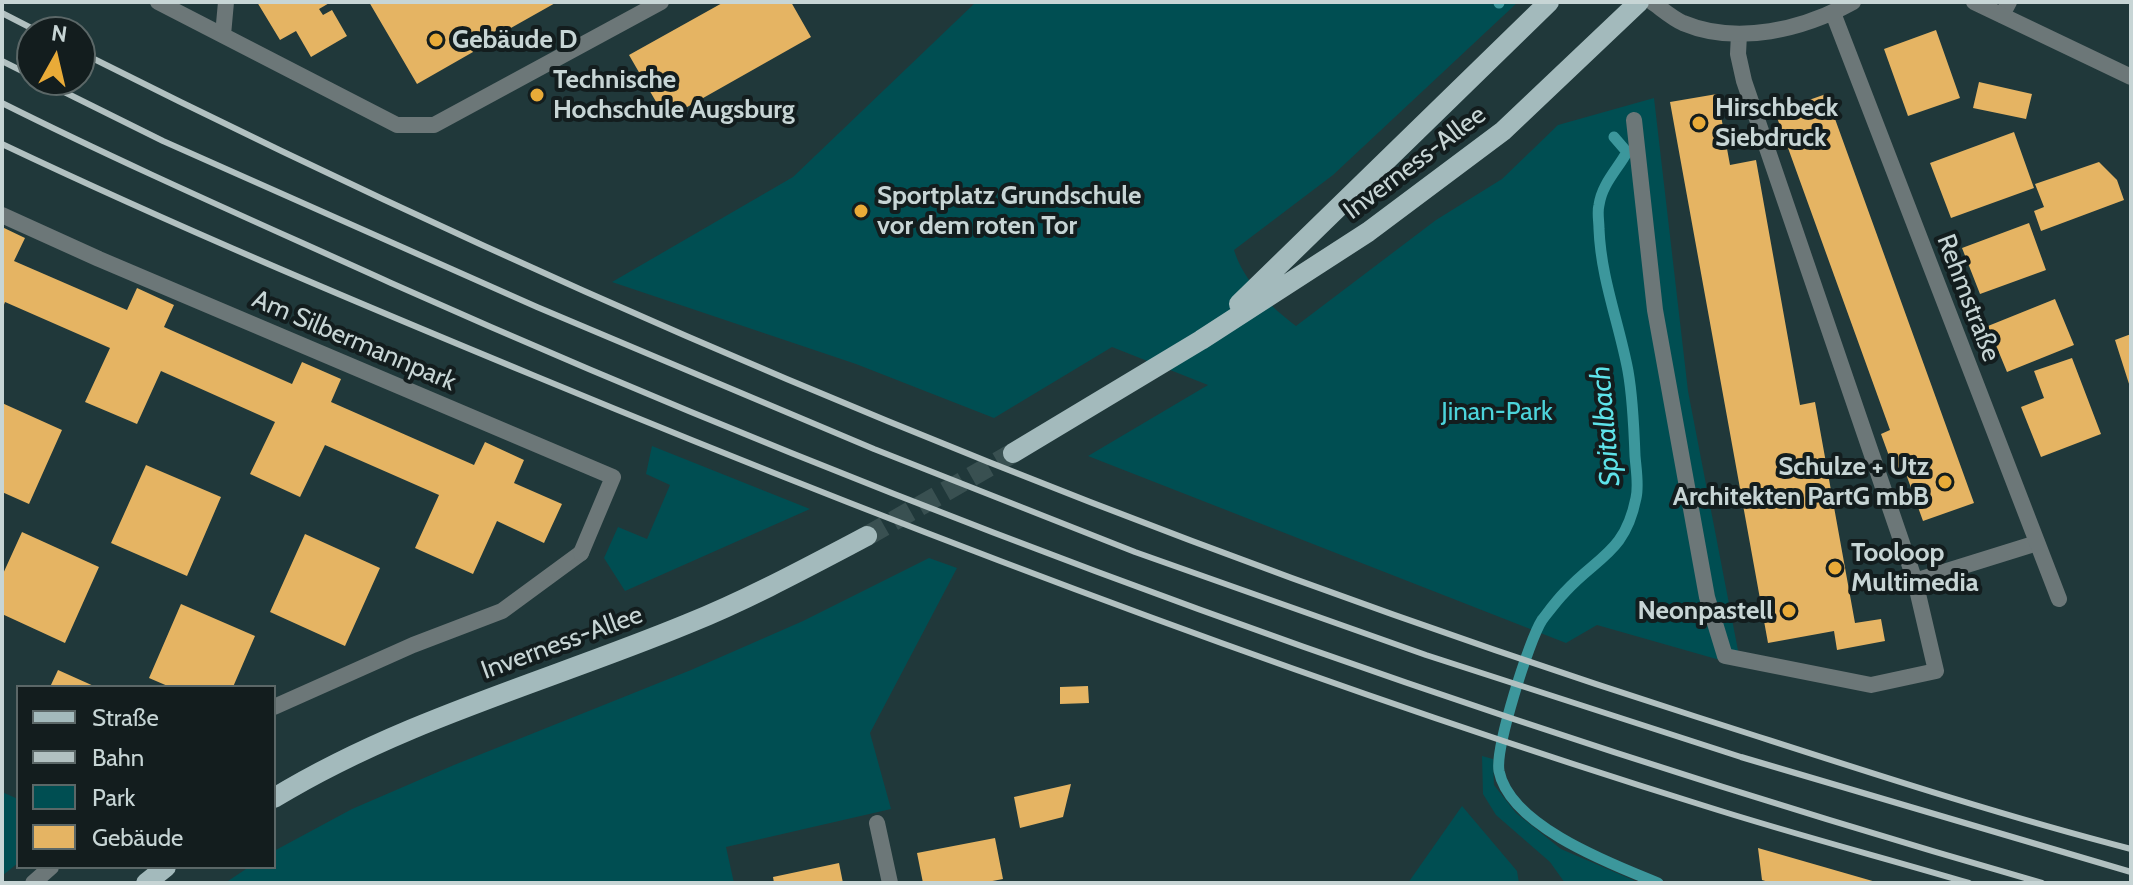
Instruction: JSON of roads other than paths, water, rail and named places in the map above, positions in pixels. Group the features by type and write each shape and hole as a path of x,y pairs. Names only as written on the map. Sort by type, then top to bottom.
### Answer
{"main road":[{"name":"Inverness-Allee","path":"1201,340 1361,188 1549,2"},
{"name":"Inverness-Allee","path":"1013,453 1201,340 1368,232 1503,131 1639,2"},
{"name":"Inverness-Allee","path":"276,797 355,756 476,702 689,624 867,536"},
{"path":"146,883 164,869"}],"street":[{"path":"158,2 397,125 434,125 661,2"},
{"path":"223,35 226,2"},
{"path":"1652,2 1683,23 1739,34 1799,25 1853,2"},
{"path":"1974,2 2005,9 2131,77"},
{"name":"Rehmstraße","path":"1833,13 2059,599"},
{"path":"1634,120 1655,310 1707,597 1725,656 1871,685 1936,671 1915,581 1744,81 1738,54 1739,34"},
{"name":"Am Silbermannpark","path":"2,215 613,477 581,553 502,611 413,645 276,706"},
{"path":"1915,581 2037,543"},
{"path":"877,823 890,883"},
{"path":"33,883 49,869"}],"waterway":[{"name":"Spitalbach","path":"1614,137 1627,152 1601,197 1598,211 1600,247 1630,382 1636,498 1625,531 1617,542 1562,595 1536,631 1507,718 1499,771 1507,791 1542,826 1590,854 1658,883"}],"tunnel":[{"path":"867,536 1013,453"}],"railway":[{"path":"2,13 16,20"},
{"path":"96,60 474,241 674,331 1078,497 1283,575 1489,648 1913,786 2131,849"},
{"path":"2,61 16,68"},
{"path":"72,96 163,141 537,307 874,449 1135,552 1426,655 1741,757 2131,872"},
{"path":"2,103 245,217 593,371 1000,535 1206,612 1621,755 2042,883"},
{"path":"2,144 200,234 535,376 824,493 1116,604 1262,658 1557,759 1738,816 1969,883"}],"place":[{"name":"Gebäude D","path":"436,40"},
{"name":"Technische Hochschule Augsburg","path":"537,95"},
{"name":"Hirschbeck Siebdruck","path":"1699,123"},
{"name":"Sportplatz Grundschule vor dem roten Tor","path":"861,211"},
{"name":"Schulze + Utz Architekten PartG mbB","path":"1945,482"},
{"name":"Tooloop Multimedia","path":"1835,568"},
{"name":"Neonpastell","path":"1789,611"}],"park label":[{"name":"Jinan-Park","path":"1497,412"}]}
